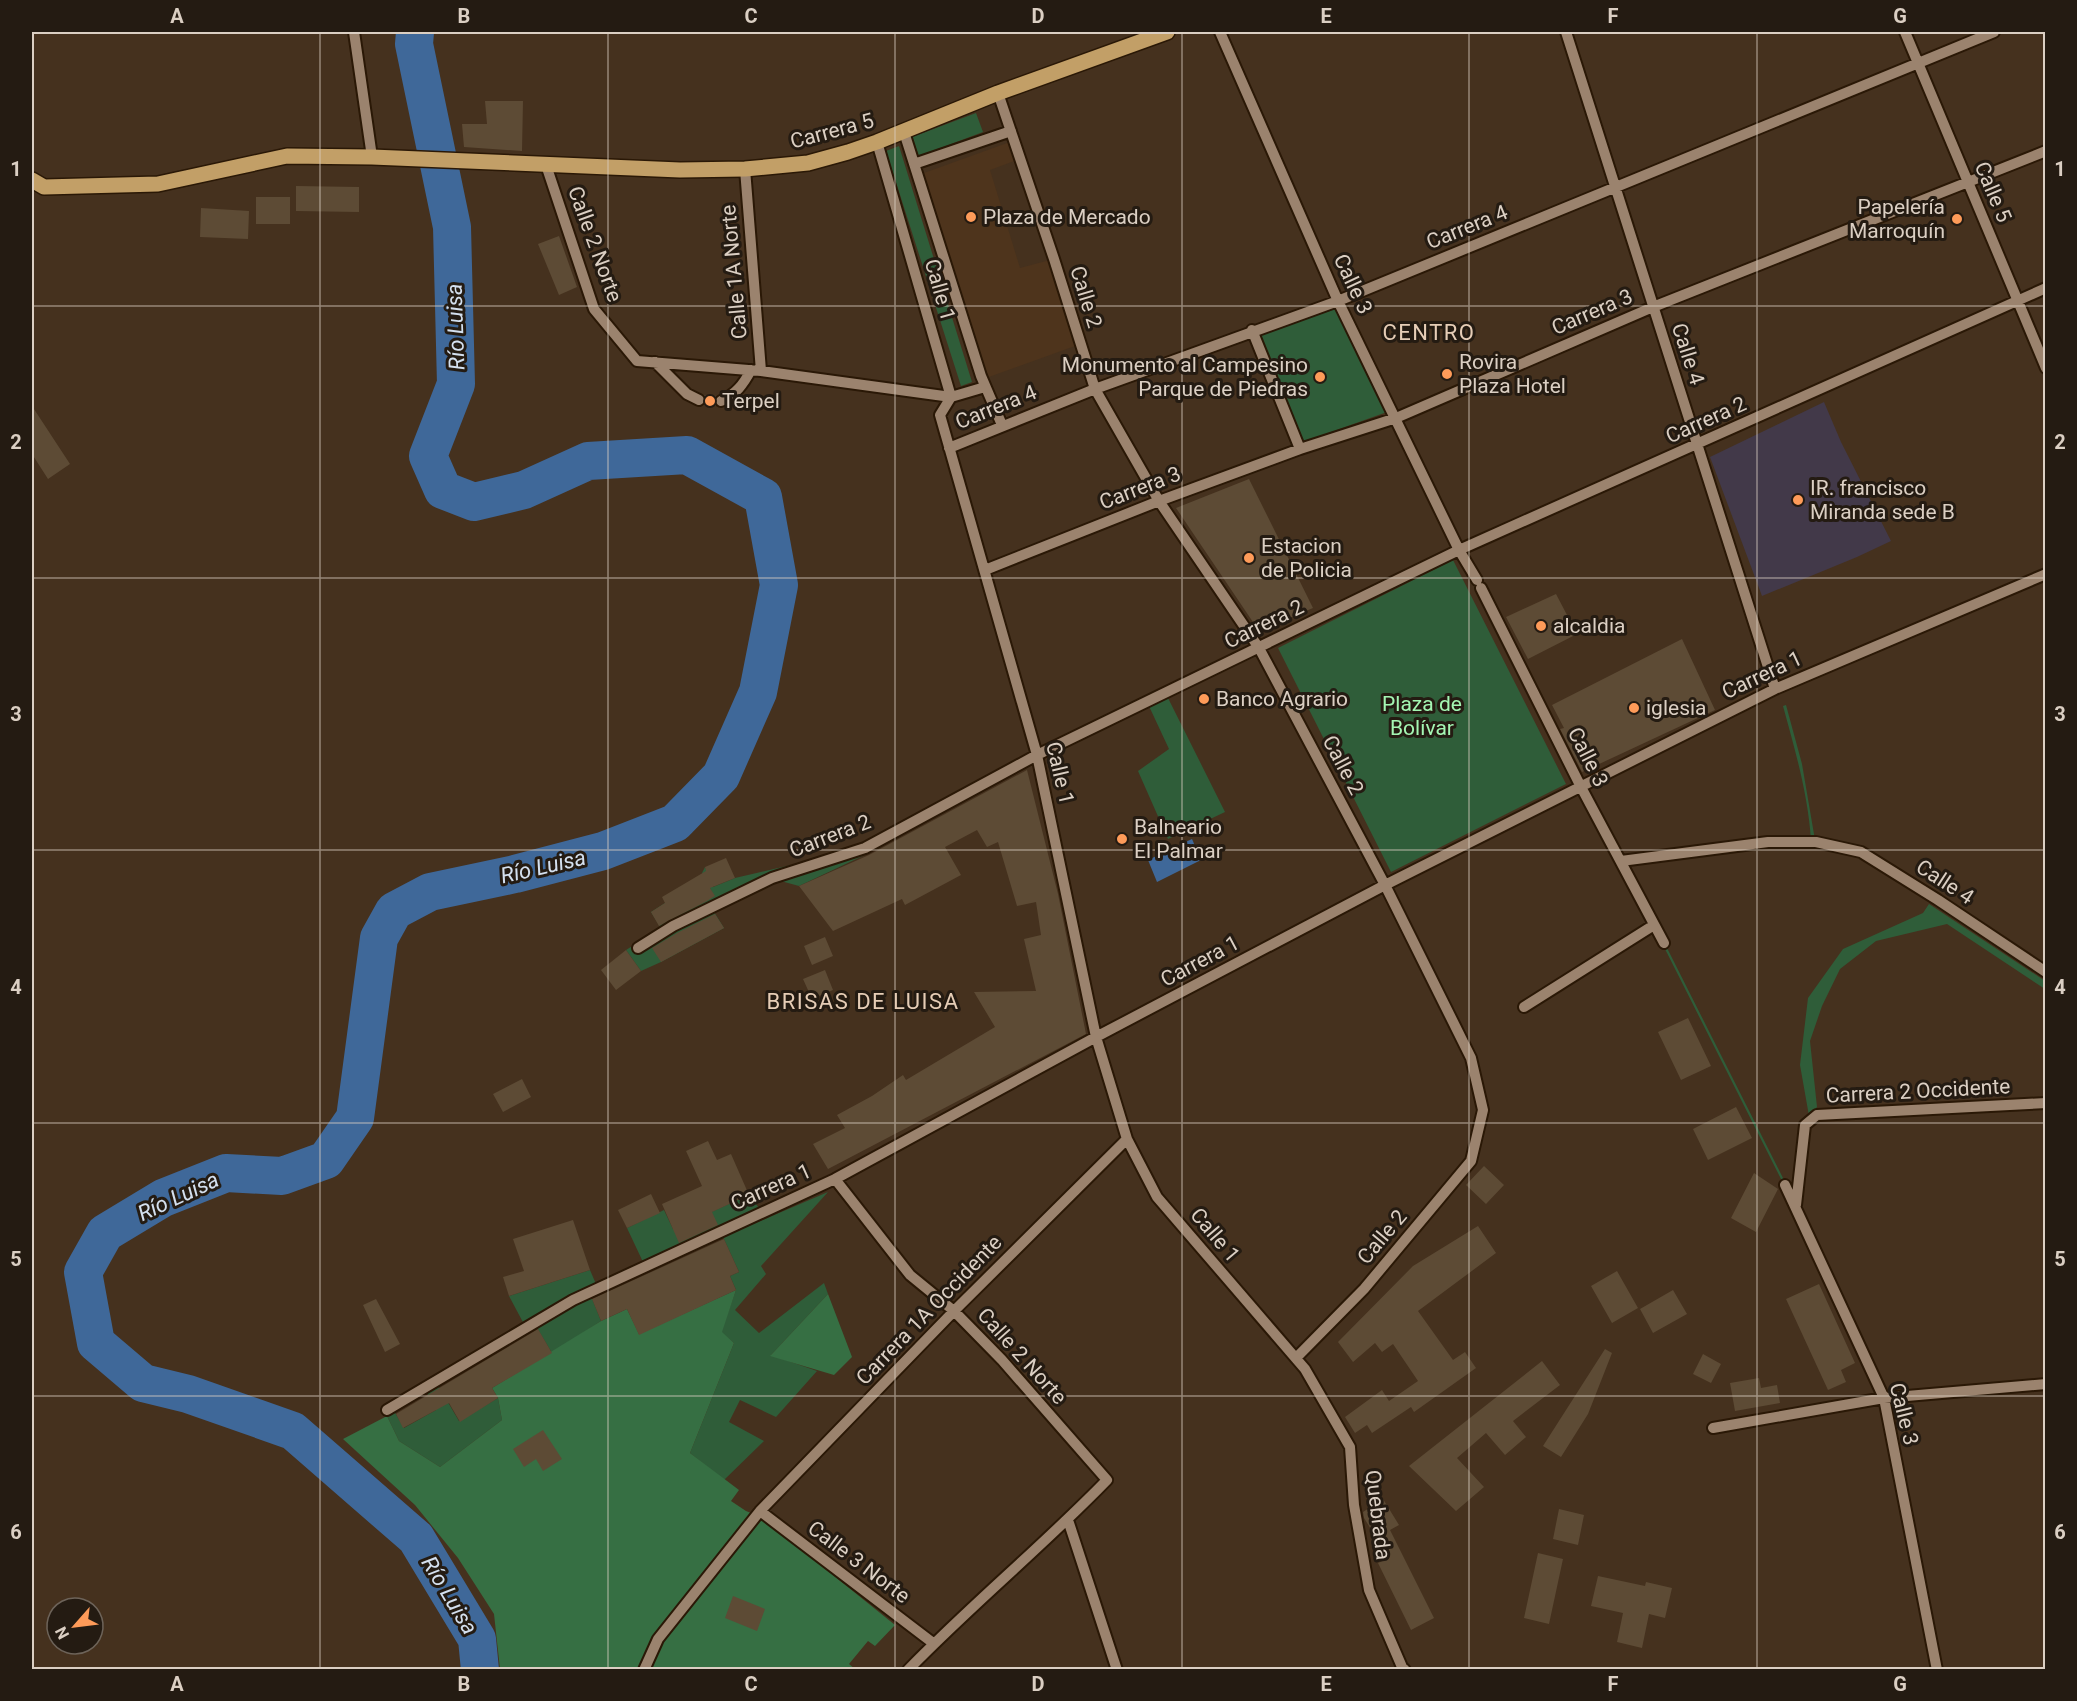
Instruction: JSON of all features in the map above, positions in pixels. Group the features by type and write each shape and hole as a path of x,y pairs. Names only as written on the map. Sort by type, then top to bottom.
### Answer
{"main road":[{"name":"Carrera 5","path":"32,180 44,188 158,184 287,156 376,157 680,171 745,169 808,163 877,142 998,93 1167,32"}],"street":[{"path":"354,32 376,157"},
{"name":"Calle 3","path":"1220,32 1338,301 1459,550 1479,584 1581,787 1664,943"},
{"name":"Calle 4","path":"1566,32 1775,689"},
{"name":"Calle 5","path":"1905,32 2046,368"},
{"name":"Carrera 4","path":"950,448 1095,389 1252,330 1338,301 1994,32"},
{"name":"Calle 2","path":"998,93 1095,389 1159,501 1258,648 1385,885 1471,1058 1483,1110 1471,1161 1364,1289 1296,1358"},
{"path":"914,164 1011,131"},
{"name":"Calle 1","path":"904,132 985,387 1002,425"},
{"name":"Calle 1","path":"877,142 951,397 940,414 1037,755 1096,1037 1127,1139 1157,1197 1305,1369"},
{"name":"Carrera 3","path":"985,570 1300,448 1396,418 1653,307 2046,151"},
{"name":"Calle 2 Norte","path":"546,165 594,309 638,361"},
{"name":"Calle 1A Norte","path":"745,169 756,371"},
{"name":"Carrera 2","path":"638,948 673,926 772,878 865,848 1037,755 1459,550 1697,446 2046,288"},
{"path":"1252,330 1300,448"},
{"name":"Carrera 4","path":"638,361 756,371 951,397 985,387"},
{"path":"655,362 687,394 699,400"},
{"path":"721,401 735,394 756,371"},
{"name":"Carrera 1","path":"387,1410 573,1300 836,1179 1096,1037 1385,885 1775,689 2046,574"},
{"name":"Calle 4","path":"1621,861 1768,842 1816,842 1862,852 2046,972"},
{"path":"1524,1007 1654,925"},
{"name":"Carrera 2 Occidente","path":"1796,1205 1805,1125 1817,1115 2046,1103"},
{"name":"Carrera 1A Occidente","path":"644,1670 658,1639 760,1511 954,1311 1127,1139"},
{"name":"Calle 2 Norte","path":"836,1179 910,1275 954,1311 1002,1360 1107,1480 1068,1520"},
{"name":"Calle 3","path":"1785,1185 1884,1398 1937,1670"},
{"name":"Quebrada","path":"1305,1369 1350,1447 1354,1505 1369,1590 1405,1670"},
{"path":"1713,1428 1884,1398 2046,1384"},
{"name":"Calle 3 Norte","path":"760,1511 933,1643"},
{"path":"908,1670 933,1643 1068,1520 1117,1670"}],"shaded area":[{"name":"Plaza de Mercado","path":"1010,142 1017,160 990,170 1020,268 1050,260 1075,346 986,378 924,173"},
{"name":"IR. francisco Miranda sede B","path":"1824,402 1841,442 1891,541 1762,596 1710,457"}],"green space":[{"path":"976,113 983,132 919,156 912,137"},
{"path":"899,146 972,382 961,386 886,151"},
{"path":"1335,309 1387,412 1303,442 1259,335"},
{"name":"Plaza de Bolívar","path":"1453,560 1566,784 1391,872 1278,648"},
{"path":"1166,694 1225,812 1168,839 1138,771 1169,749 1148,704"},
{"path":"1786,705 1802,764 1815,840 1811,840 1804,789 1783,706"},
{"path":"871,852 799,886 777,880"},
{"path":"834,855 774,872 718,899 676,928 714,912 724,928 661,962 641,971 626,950 661,928 651,912 679,894 685,895 693,908 714,896 702,873 705,867 713,887 735,878"},
{"path":"1929,904 2045,981 2045,989 1947,924 1876,941 1840,969 1822,1006 1810,1041 1817,1107 1809,1116 1800,1065 1808,998 1843,949 1923,913"},
{"path":"1665,944 1785,1182 1783,1183 1663,945"},
{"path":"828,1192 761,1266 766,1274 735,1310 759,1333 824,1283 828,1294 771,1355 817,1371 776,1417 740,1400 729,1422 764,1441 724,1480 690,1453 734,1343 721,1332 736,1290 730,1276 739,1272 723,1237"},
{"path":"749,1195 759,1208 643,1262 627,1228 664,1210 673,1229"},
{"path":"590,1270 596,1284 525,1326 509,1296"},
{"path":"736,1290 722,1332 734,1343 690,1453 739,1490 731,1501 761,1517 895,1625 875,1646 868,1641 849,1664 855,1669 500,1669 494,1614 458,1558 415,1505 343,1439 387,1416 399,1441 440,1467 502,1420 498,1398 492,1388 601,1321 627,1309 639,1334"},
{"path":"828,1294 852,1357 834,1375 770,1356"},
{"path":"591,1296 601,1321 552,1353 537,1328"},
{"path":"439,1387 459,1421 498,1398 502,1420 440,1467 399,1441 387,1416 394,1411 404,1428 436,1410 427,1393"}],"water":[{"path":"1192,839 1201,860 1157,882 1148,860"}],"building":[{"path":"485,101 523,101 522,151 464,147 462,124 487,124"},
{"path":"296,186 359,187 359,212 296,211"},
{"path":"256,197 290,197 290,224 256,224"},
{"path":"201,208 249,211 248,239 200,237"},
{"path":"559,236 577,287 559,295 538,244"},
{"path":"32,406 70,464 48,479 32,454"},
{"name":"Estacion de Policia","path":"1249,479 1313,608 1259,631 1176,508"},
{"name":"alcaldia","path":"1556,594 1577,634 1528,659 1506,617"},
{"name":"iglesia","path":"1682,639 1715,710 1582,772 1560,729 1564,728 1552,705"},
{"path":"1027,770 1058,894 1086,1034 828,1169 813,1144 845,1128 837,1115 872,1096 903,1075 906,1080 995,1027 974,992 1036,991 1024,939 1041,935 1036,902 1017,906 998,842 987,847 977,830 945,847 961,875 905,905 902,899 833,931 799,886 869,855"},
{"path":"726,858 735,878 710,888 715,896 659,926 651,912 665,903 662,897 706,871 705,867"},
{"path":"715,914 724,928 661,962 652,948"},
{"path":"825,937 833,956 812,965 804,946"},
{"path":"626,950 641,971 616,990 601,970"},
{"path":"825,970 833,990 812,999 803,979"},
{"path":"1688,1018 1711,1066 1681,1080 1658,1032"},
{"path":"522,1079 531,1097 503,1112 493,1094"},
{"path":"1736,1107 1752,1138 1708,1160 1693,1129"},
{"path":"708,1141 717,1160 731,1154 749,1195 712,1212 718,1225 679,1243 662,1204 702,1186 686,1151"},
{"path":"1484,1166 1504,1185 1486,1204 1466,1185"},
{"path":"1754,1173 1778,1189 1756,1232 1731,1218"},
{"path":"651,1194 660,1213 627,1228 618,1210"},
{"path":"573,1220 590,1270 509,1296 503,1277 524,1271 513,1239"},
{"path":"1478,1226 1496,1253 1418,1311 1453,1360 1465,1352 1476,1368 1414,1412 1411,1407 1372,1433 1367,1425 1355,1433 1345,1417 1382,1390 1389,1401 1418,1381 1393,1344 1382,1352 1375,1343 1353,1362 1338,1342 1413,1266"},
{"path":"724,1239 739,1272 730,1276 736,1290 639,1335 627,1309 601,1321 592,1299"},
{"path":"1617,1271 1638,1308 1612,1323 1591,1286"},
{"path":"1819,1284 1855,1363 1841,1370 1846,1382 1828,1390 1786,1299"},
{"path":"1673,1290 1687,1314 1653,1333 1640,1309"},
{"path":"376,1299 400,1344 385,1352 363,1305"},
{"path":"538,1329 552,1353 492,1388 498,1398 460,1422 449,1403 403,1428 396,1414"},
{"path":"1605,1349 1612,1353 1588,1414 1561,1457 1543,1446"},
{"path":"1703,1354 1721,1364 1711,1383 1693,1374"},
{"path":"1542,1361 1560,1385 1513,1421 1526,1437 1505,1455 1486,1433 1457,1458 1484,1487 1456,1511 1409,1466"},
{"path":"1759,1378 1761,1388 1777,1385 1780,1403 1735,1411 1730,1383"},
{"path":"543,1430 562,1459 543,1471 536,1459 524,1467 513,1449"},
{"path":"1383,1499 1399,1525 1390,1530 1434,1618 1411,1630 1378,1563 1389,1558 1364,1518 1363,1512"},
{"path":"1559,1509 1584,1515 1578,1545 1553,1539"},
{"path":"1538,1553 1563,1559 1549,1624 1524,1618"},
{"path":"1598,1576 1645,1586 1646,1582 1672,1588 1665,1618 1649,1614 1642,1648 1617,1642 1623,1613 1591,1606"},
{"path":"733,1596 765,1609 757,1631 725,1618"}],"waterway":[{"name":"Río Luisa","path":"415,32 414,44 452,227 456,384 428,456 443,490 474,502 524,490 588,461 687,455 763,497 779,585 758,692 721,776 675,823 603,851 515,874 430,892 394,911 379,938 355,1118 326,1160 282,1176 226,1173 163,1198 105,1233 83,1272 96,1343 143,1383 188,1394 293,1431 416,1538 477,1639 480,1670"}],"tunnel":[{"path":"699,400 721,401"}],"place":[{"name":"Plaza de Mercado","path":"971,217"},
{"name":"Papelería Marroquín","path":"1957,219"},
{"name":"Rovira Plaza Hotel","path":"1447,374"},
{"name":"Monumento al Campesino Parque de Piedras","path":"1320,377"},
{"name":"Terpel","path":"710,401"},
{"name":"IR. francisco Miranda sede B","path":"1798,500"},
{"name":"Estacion de Policia","path":"1249,558"},
{"name":"alcaldia","path":"1541,626"},
{"name":"Banco Agrario","path":"1204,699"},
{"name":"iglesia","path":"1634,708"},
{"name":"Balneario El Palmar","path":"1122,839"}],"district":[{"name":"CENTRO","path":"1429,332"},
{"name":"BRISAS DE LUISA","path":"863,1001"}]}
